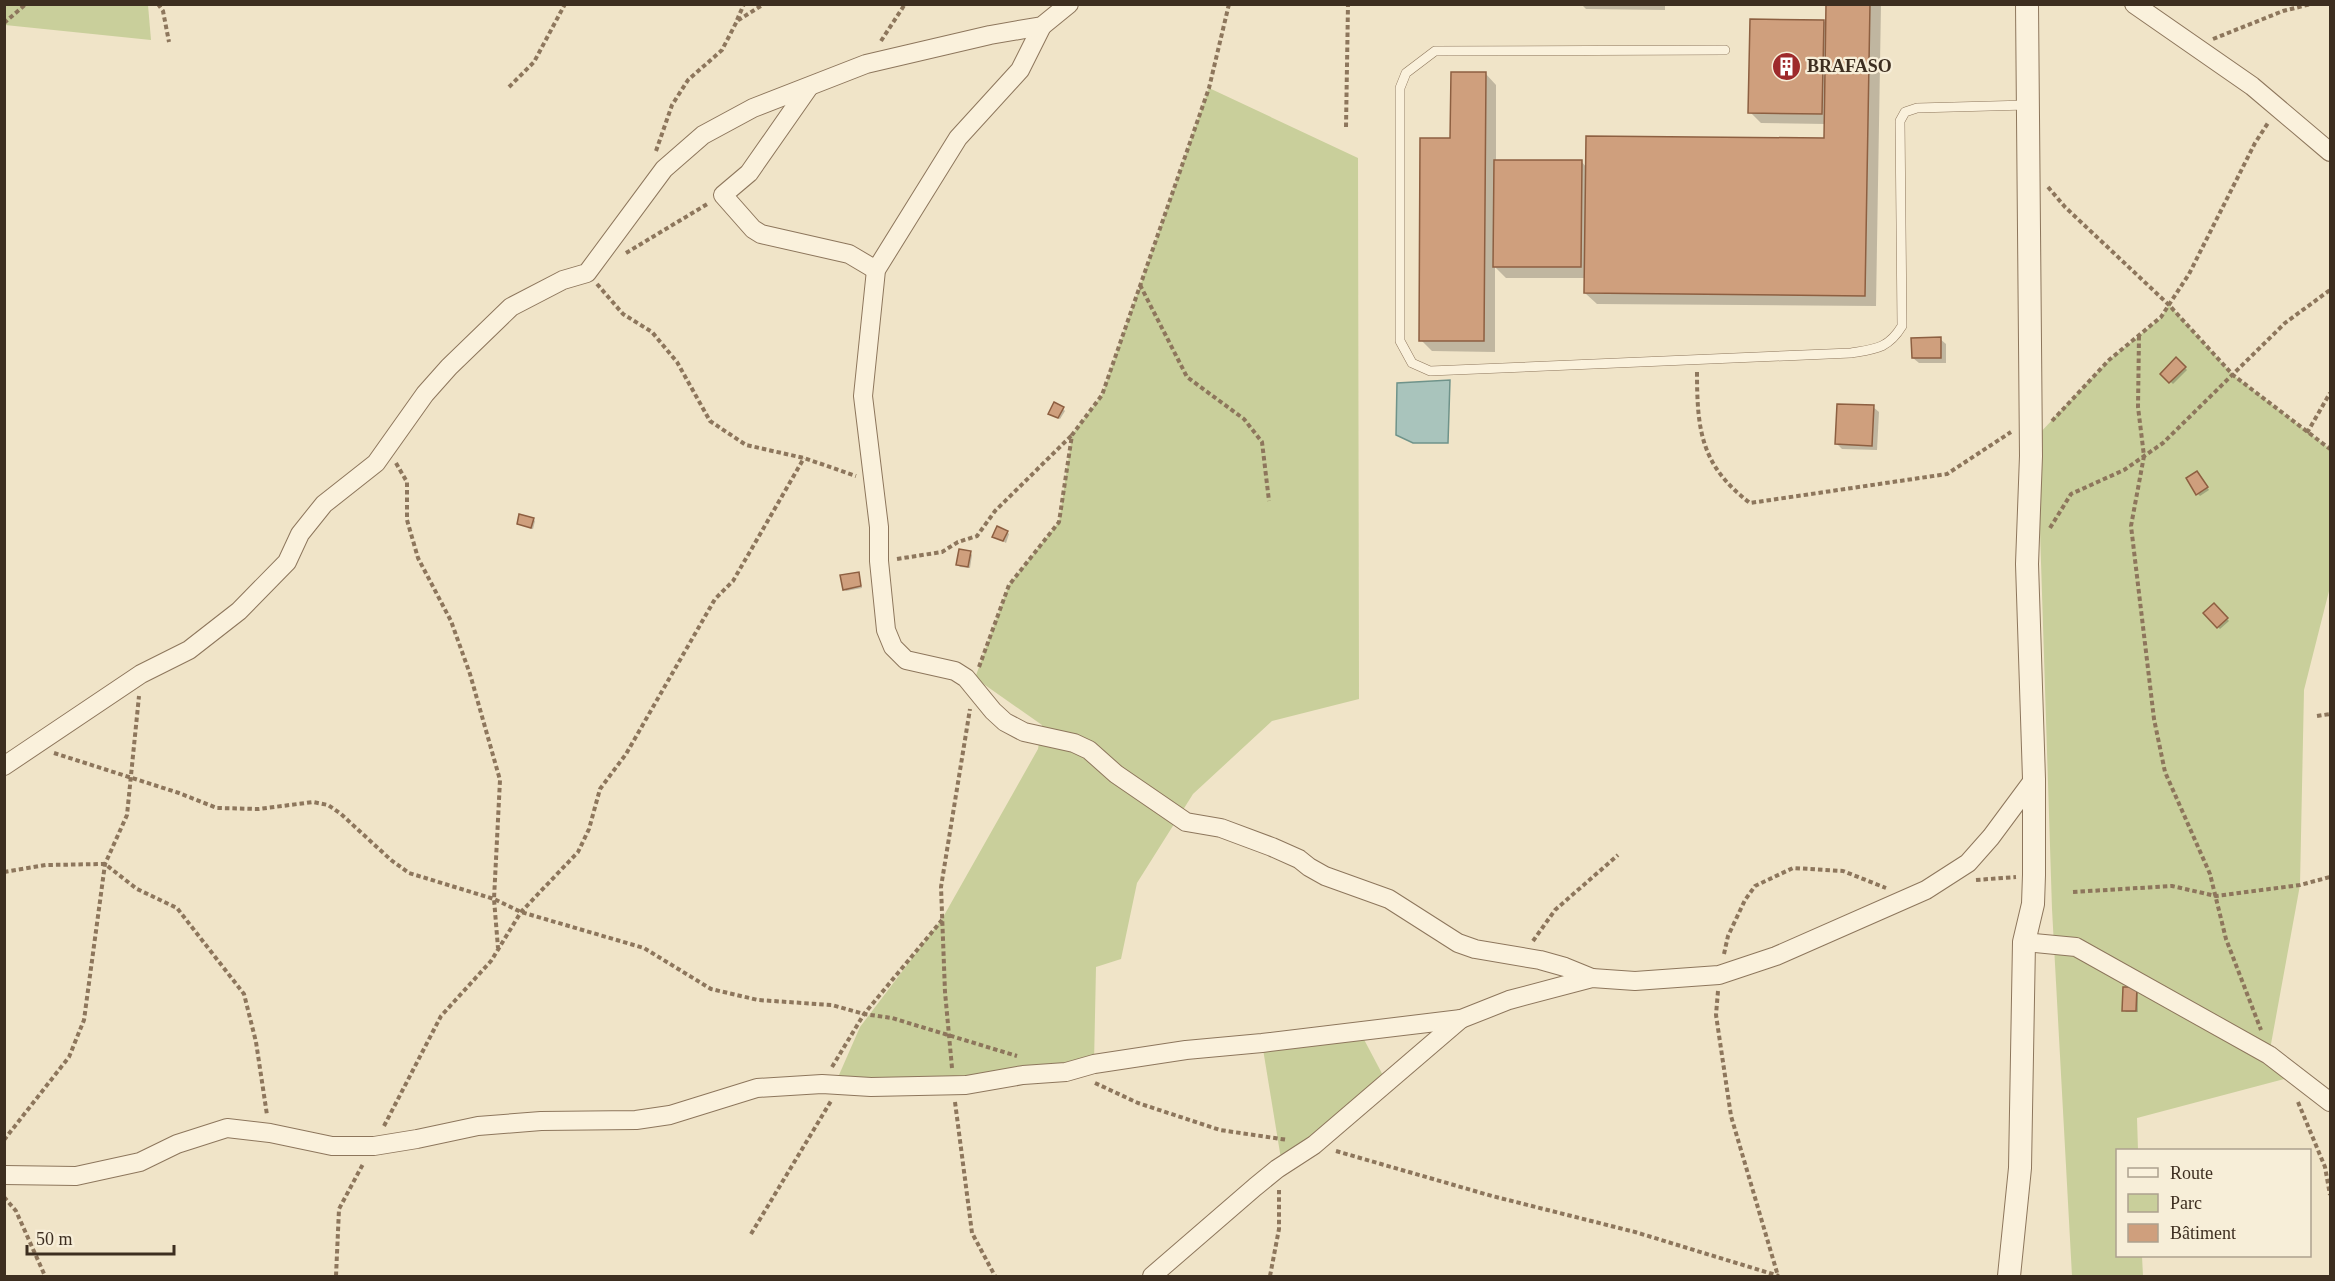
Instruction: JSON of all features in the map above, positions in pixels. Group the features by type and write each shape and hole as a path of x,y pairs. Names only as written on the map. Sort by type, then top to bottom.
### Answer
{"street":[{"path":"1069,4 1042,26 1020,70 958,138 876,270 862,396 879,527 879,561 886,630 893,647 906,660 955,671 974,685 993,711 1005,722 1024,732 1074,743 1089,750 1116,774 1186,822 1221,828 1299,859 1324,876 1389,899 1458,943 1475,949 1522,956 1565,967 1592,978 1635,981 1719,975 1776,956 1909,898 1968,863 1991,837 2034,779"},
{"path":"2009,1276 2020,1168 2024,942 2033,904 2034,875 2034,779 2027,564 2038,424 2027,161 2027,4"},
{"path":"2134,4 2252,86 2331,152"},
{"path":"4,766 141,674 189,650 239,611 287,562 300,534 324,504 376,463 448,367 511,307 563,280 587,273 664,169 703,135 753,108 866,64 990,35 1042,26"},
{"path":"810,87 749,173 723,195 761,234 849,254 876,270"},
{"path":"2024,942 2076,947 2269,1055 2331,1102"},
{"path":"4,1175 76,1176 140,1162 177,1144 227,1128 270,1133 332,1146 374,1146 478,1126 541,1121 636,1120 670,1115 757,1088 822,1084 953,1087 1023,1075 1066,1072 1094,1064 1186,1050 1461,1019 1509,1000 1592,978"},
{"path":"1152,1276 1277,1169 1314,1145 1461,1019"}],"lane":[{"path":"1725,50 1435,51 1406,73 1400,88 1400,342 1412,363 1430,371 1851,353 1881,347 1895,339 1902,327 1900,121 1905,112 1917,108 2027,105"}],"path":[{"path":"4,24 26,4"},
{"path":"158,4 164,11 169,42"},
{"path":"509,87 534,62 566,4"},
{"path":"656,159 657,145 672,105 688,80 722,50 744,4"},
{"path":"737,21 764,4"},
{"path":"866,64 905,4"},
{"path":"879,561 942,552 958,542 977,536 995,511 1072,435 1102,395 1209,88 1229,4"},
{"path":"1346,127 1348,4"},
{"path":"2192,46 2283,11 2311,4"},
{"path":"1697,360 1697,417 1706,452 1722,477 1736,493 1750,503 1947,474 2038,424 2109,360 2161,318 2189,274 2255,143 2279,107"},
{"path":"2027,161 2065,207 2169,305 2233,375 2331,449"},
{"path":"618,257 723,195"},
{"path":"587,273 623,314 652,332 677,362 710,421 746,445 804,458 874,482"},
{"path":"1140,285 1187,377 1244,419 1263,442 1269,501"},
{"path":"2046,534 2071,494 2124,470 2163,442 2285,323 2331,290"},
{"path":"2139,336 2138,407 2144,456 2130,526 2154,719 2165,772 2210,874 2226,939 2257,1016 2269,1055"},
{"path":"2307,433 2331,393"},
{"path":"995,1276 972,1233 953,1087 951,1036 945,992 941,887 974,685 1009,585 1059,522 1072,435"},
{"path":"386,447 407,482 407,520 418,558 451,621 470,674 500,780 494,899 498,950"},
{"path":"336,1276 339,1209 441,1016 491,961 521,912 578,852 589,829 600,789 632,744 715,599 733,581 804,458"},
{"path":"4,1140 69,1057 84,1020 105,864 127,815 141,674"},
{"path":"2317,716 2331,714"},
{"path":"33,747 179,792 217,808 259,809 313,802 328,805 409,873 494,899 521,912 644,948 711,989 758,1000 832,1005 864,1014 892,1018 1024,1058"},
{"path":"1522,956 1555,910 1618,855"},
{"path":"4,872 46,865 105,864 137,889 177,908 244,994 256,1042 270,1133"},
{"path":"1779,1276 1731,1116 1716,1016 1719,975 1728,936 1745,900 1755,886 1793,868 1843,871 1909,898"},
{"path":"1967,880 1996,880 2034,875"},
{"path":"2073,892 2172,886 2216,896 2300,885 2331,877"},
{"path":"822,1084 864,1014 942,919"},
{"path":"1066,1072 1138,1103 1220,1130 1314,1145 1377,1161 1492,1196 1635,1232 1779,1276"},
{"path":"751,1234 841,1085"},
{"path":"2296,1098 2325,1167 2331,1195"},
{"path":"1270,1276 1279,1229 1277,1169"},
{"path":"4,1197 16,1211 45,1276"}],"green space":[{"path":"5,4 148,5 151,40 5,25"},
{"path":"1209,88 1358,158 1359,699 1272,721 1193,794 1137,883 1121,959 1096,967 1094,1064 832,1091 860,1027 942,919 1038,749 1042,725 975,678 1009,585 1059,522 1072,435 1102,395"},
{"path":"2169,305 2233,375 2330,449 2330,587 2304,690 2300,885 2269,1055 2288,1078 2137,1118 2138,1149 2116,1149 2116,1257 2142,1257 2143,1276 2072,1276 2052,909 2037,436 2109,360 2161,318"},
{"path":"1359,1030 1387,1083 1282,1165 1262,1043"}],"water":[{"path":"1450,380 1448,443 1413,443 1396,435 1397,383"}],"building":[{"path":"1826,4 1870,4 1865,296 1584,293 1586,136 1824,138"},
{"name":"BRAFASO","path":"1750,19 1824,20 1822,114 1748,113"},
{"path":"1451,72 1486,72 1484,341 1419,341 1420,138 1450,138"},
{"path":"1494,160 1582,160 1581,267 1493,267"},
{"path":"1941,337 1941,358 1912,358 1911,338"},
{"path":"2176,357 2186,367 2169,383 2160,374"},
{"path":"1054,402 1064,407 1058,418 1048,414"},
{"path":"1837,404 1874,405 1872,446 1835,444"},
{"path":"2197,471 2208,487 2196,495 2186,478"},
{"path":"519,514 534,518 531,528 517,524"},
{"path":"997,526 1008,531 1003,541 992,537"},
{"path":"959,549 971,551 968,567 956,565"},
{"path":"859,572 861,586 843,590 840,575"},
{"path":"2214,603 2228,618 2217,628 2203,613"},
{"path":"2123,987 2137,987 2136,1011 2122,1011"}],"place":[{"name":"BRAFASO","path":"1786,66"}]}
